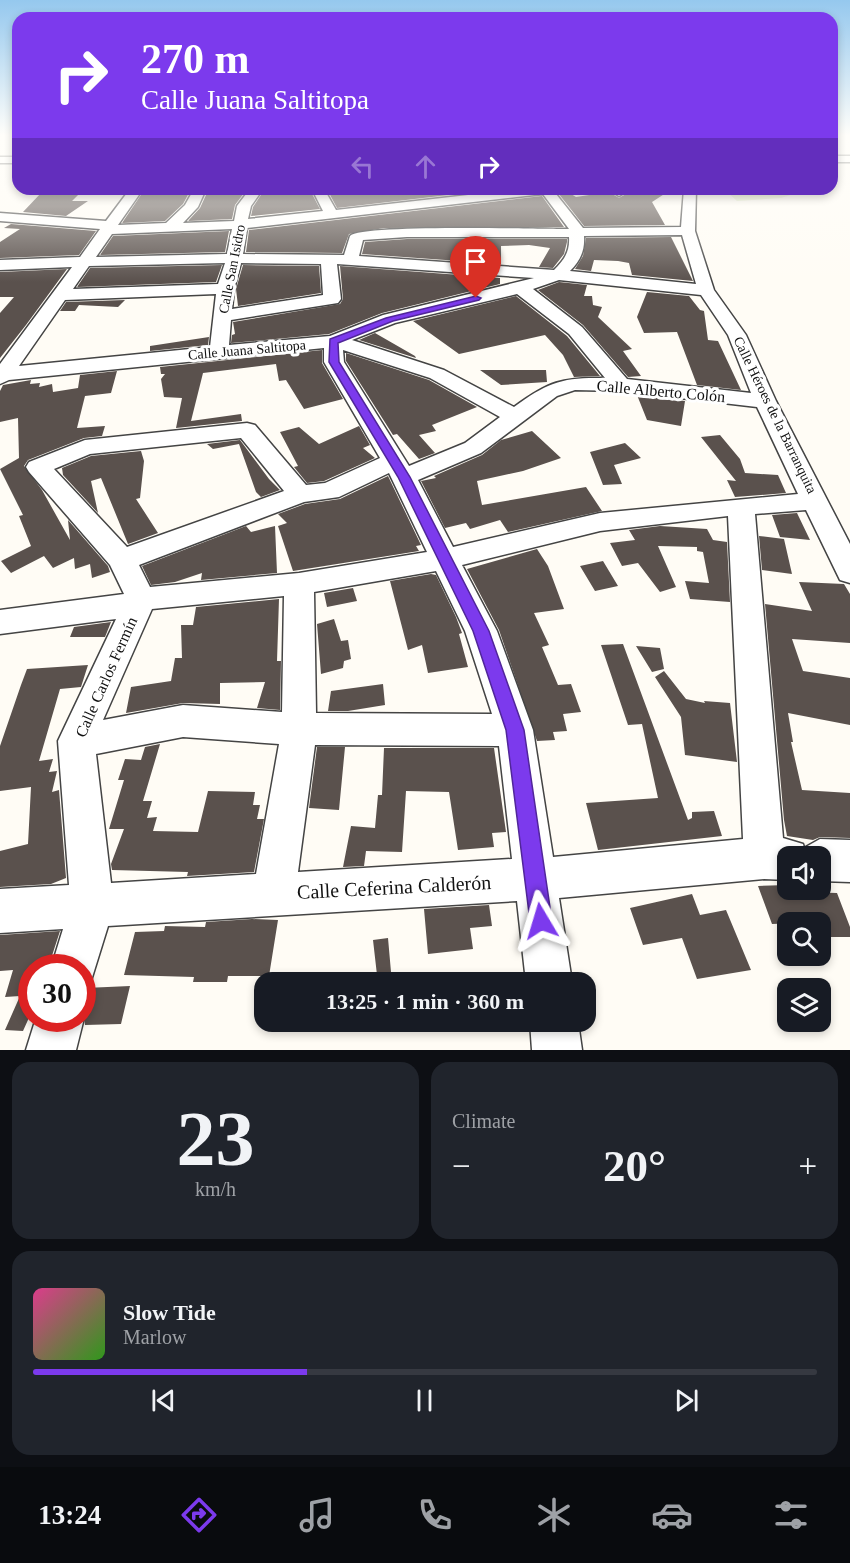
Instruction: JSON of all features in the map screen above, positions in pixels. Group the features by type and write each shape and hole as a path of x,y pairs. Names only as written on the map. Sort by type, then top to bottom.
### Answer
{"street":[{"path":"2,376 81,263 133,195"},
{"path":"169,229 191,207 197,195"},
{"name":"Calle San Isidro","path":"219,354 225,289 234,259 244,206 252,195"},
{"path":"321,195 332,215"},
{"path":"397,195 403,207"},
{"path":"0,217 109,228 169,229 332,215 504,195"},
{"path":"550,195 567,214 576,232 577,246 572,260 558,274"},
{"name":"Calle Héroes de la Barranquita","path":"690,195 688,231 706,290 737,336 765,401 817,501 850,572"},
{"path":"471,199 508,234"},
{"path":"350,260 357,236 407,233 688,231"},
{"path":"0,265 234,259 350,260 558,274 706,290"},
{"path":"222,316 332,299 329,260"},
{"path":"0,278 20,264"},
{"name":"Calle Juana Saltitopa","path":"2,376 333,341 389,320 520,288 558,274"},
{"path":"520,288 551,307 587,340 620,385"},
{"path":"59,295 225,289"},
{"path":"515,416 437,374 375,352 333,341 334,362 399,469 481,631 515,730 548,972"},
{"name":"Calle Alberto Colón","path":"122,560 300,494 330,491 473,448 549,391 574,384 620,385 765,401"},
{"name":"Calle Carlos Fermín","path":"78,954 92,904 76,741 140,602 122,560 38,467 85,447 247,430 300,494"},
{"path":"0,622 140,602 299,584 445,559 600,522 741,506 817,501"},
{"path":"741,506 776,858"},
{"path":"274,893 299,729 299,584"},
{"path":"76,741 183,721 299,729 515,730"},
{"name":"Calle Ceferina Calderón","path":"0,911 536,879 776,858"},
{"path":"831,860 850,861"},
{"path":"51,1050 56,1032"},
{"path":"555,1032 557,1050"}],"green space":[{"path":"730,195 790,195 781,198 737,201"}],"building":[{"path":"39,195 78,195 72,201 88,201 66,216 23,212"},
{"path":"141,195 188,195 183,204 165,221 122,223"},
{"path":"206,195 242,195 235,205 232,219 188,221 200,208"},
{"path":"261,195 313,195 320,209 251,216 253,207"},
{"path":"330,195 449,195 337,208"},
{"path":"560,195 576,197 614,195 619,198 624,195 663,195 652,202 665,225 584,226"},
{"path":"542,196 564,227 384,228 349,234 342,253 246,252 249,230"},
{"path":"11,224 96,231 79,255 0,258 0,242 20,229 4,228"},
{"path":"229,231 225,252 100,255 113,236"},
{"path":"671,237 693,281 632,275 629,263 618,261 594,260 591,271 575,269 583,256 586,238"},
{"path":"407,239 567,239 567,242 564,254 553,268 539,267 550,248 529,245 501,246 501,264 362,254 365,242"},
{"path":"222,265 216,282 77,287 90,268"},
{"path":"243,265 319,266 321,293 238,306 236,289"},
{"path":"340,266 500,278 500,284 382,313 329,334 231,343 232,335 235,334 233,322 340,304 343,299"},
{"path":"67,269 0,358 0,313 14,297 0,297 0,272"},
{"path":"559,282 587,285 584,296 592,296 593,305 602,307 598,317 632,349 623,351 641,376 628,377 583,325 538,290"},
{"path":"647,292 689,296 700,310 704,311 708,340 718,341 741,390 697,385 677,332 644,333 637,317"},
{"path":"516,296 567,336 600,376 574,377 563,355 545,335 459,354 413,321"},
{"path":"125,300 118,307 79,305 75,311 60,311 66,302"},
{"path":"375,333 415,356 416,358 359,340"},
{"path":"209,337 208,345 150,351 150,346"},
{"path":"322,350 322,363 343,399 304,409 286,380 279,381 276,364 203,373 191,421 241,414 242,421 176,428 182,398 164,397 161,379 165,374 161,374 160,367"},
{"path":"346,353 429,380 477,407 432,425 436,431 419,435 435,453 419,459 397,434 393,435 346,361"},
{"path":"480,370 546,370 547,382 501,385"},
{"path":"117,371 111,393 85,396 77,428 105,426 102,436 84,438 28,460 24,466 42,490 70,540 68,520 108,566 110,572 92,578 90,564 75,569 74,558 53,568 44,556 11,573 1,561 31,546 19,516 23,515 0,469 19,458 18,418 0,422 0,391 3,385 31,380 30,384 40,383 39,387 52,384 53,392 78,388 80,375"},
{"path":"637,395 685,401 681,426 647,420"},
{"path":"359,426 370,445 363,448 375,458 324,481 307,483 294,467 298,466 280,432 299,427 319,444"},
{"path":"532,431 561,458 523,471 477,481 482,505 586,487 602,511 508,532 500,520 470,529 466,523 445,528 421,481 436,478 434,476 482,455 501,440"},
{"path":"720,435 740,459 745,473 778,475 786,493 735,497 727,480 736,481 701,437"},
{"path":"240,440 280,490 261,497 256,492 239,444 213,449 207,444"},
{"path":"625,443 641,458 614,465 622,484 603,485 590,452"},
{"path":"141,451 144,461 140,498 136,499 158,533 128,544 101,478 91,481 98,513 63,475 62,468 91,456"},
{"path":"388,476 421,545 416,546 419,551 293,571 278,526 287,523 278,514 305,504 340,499"},
{"path":"797,513 810,540 780,537 772,515"},
{"path":"246,526 251,532 275,526 277,573 201,580 202,573 175,582 151,585 142,566"},
{"path":"660,526 707,529 713,540 727,542 730,602 690,599 685,581 709,583 703,552 697,551 697,547 658,546 676,587 660,592 638,563 622,566 610,543 635,540 629,530"},
{"path":"759,536 784,539 792,574 762,570"},
{"path":"537,549 548,566 564,609 534,613 549,645 542,647 558,685 571,684 581,712 563,714 567,731 553,732 555,740 537,741 499,630 467,569"},
{"path":"603,561 618,586 595,591 580,566"},
{"path":"436,575 456,617 462,633 459,634 468,667 428,673 422,645 408,650 390,581"},
{"path":"799,582 844,584 850,594 850,643 792,639 803,671 850,678 850,725 788,713 793,742 791,742 802,790 850,793 850,838 820,837 813,840 787,836 765,604 812,611"},
{"path":"353,588 357,601 327,607 324,593"},
{"path":"279,599 277,661 281,661 280,710 257,708 265,682 220,683 220,704 183,703 126,713 131,687 171,681 175,658 182,658 181,625 193,625 196,607"},
{"path":"334,619 341,641 348,640 351,659 344,661 343,668 321,674 317,624"},
{"path":"111,622 105,637 70,637 74,627"},
{"path":"623,644 688,820 692,818 692,812 714,811 722,836 598,850 586,803 658,798 642,724 628,725 601,645"},
{"path":"636,646 660,648 664,669 652,672"},
{"path":"88,665 81,687 60,689 39,761 53,759 49,772 57,771 52,792 59,790 66,878 51,884 0,887 0,851 28,844 31,787 0,791 0,746 27,669"},
{"path":"664,671 686,699 705,703 704,701 730,703 737,762 685,755 681,717 655,677"},
{"path":"383,684 385,705 348,711 328,711 331,691"},
{"path":"160,744 143,801 152,801 147,818 157,817 153,831 198,832 208,791 255,792 253,805 260,805 257,819 264,819 254,872 187,876 188,872 112,870 111,864 124,829 109,829 124,780 118,780 125,759 141,760 145,747"},
{"path":"317,747 345,747 339,810 309,808"},
{"path":"384,748 494,748 506,832 492,833 494,847 458,850 449,792 406,791 402,852 366,851 364,866 343,867 351,826 375,828 378,795 382,795"},
{"path":"777,885 777,900 831,900 831,893 837,893 850,927 850,937 831,937 831,912 777,912 777,924 772,924 758,886"},
{"path":"692,894 700,915 726,910 751,970 697,979 682,938 643,945 630,908"},
{"path":"489,905 492,926 470,928 473,949 428,954 424,909"},
{"path":"278,920 270,972 254,972 254,976 228,976 227,982 193,982 194,977 124,975 135,932 164,931 165,926 205,927 206,922"},
{"path":"60,931 53,954 18,954 18,996 5,997 13,970 0,971 0,935"},
{"path":"388,938 391,972 377,972 373,940"},
{"path":"130,986 121,1024 96,1025 96,988"},
{"path":"18,1001 18,1031 5,1030"}],"route":[{"path":"476,298 389,320 333,341 334,362 404,477 481,631 515,730 541,921"}]}
